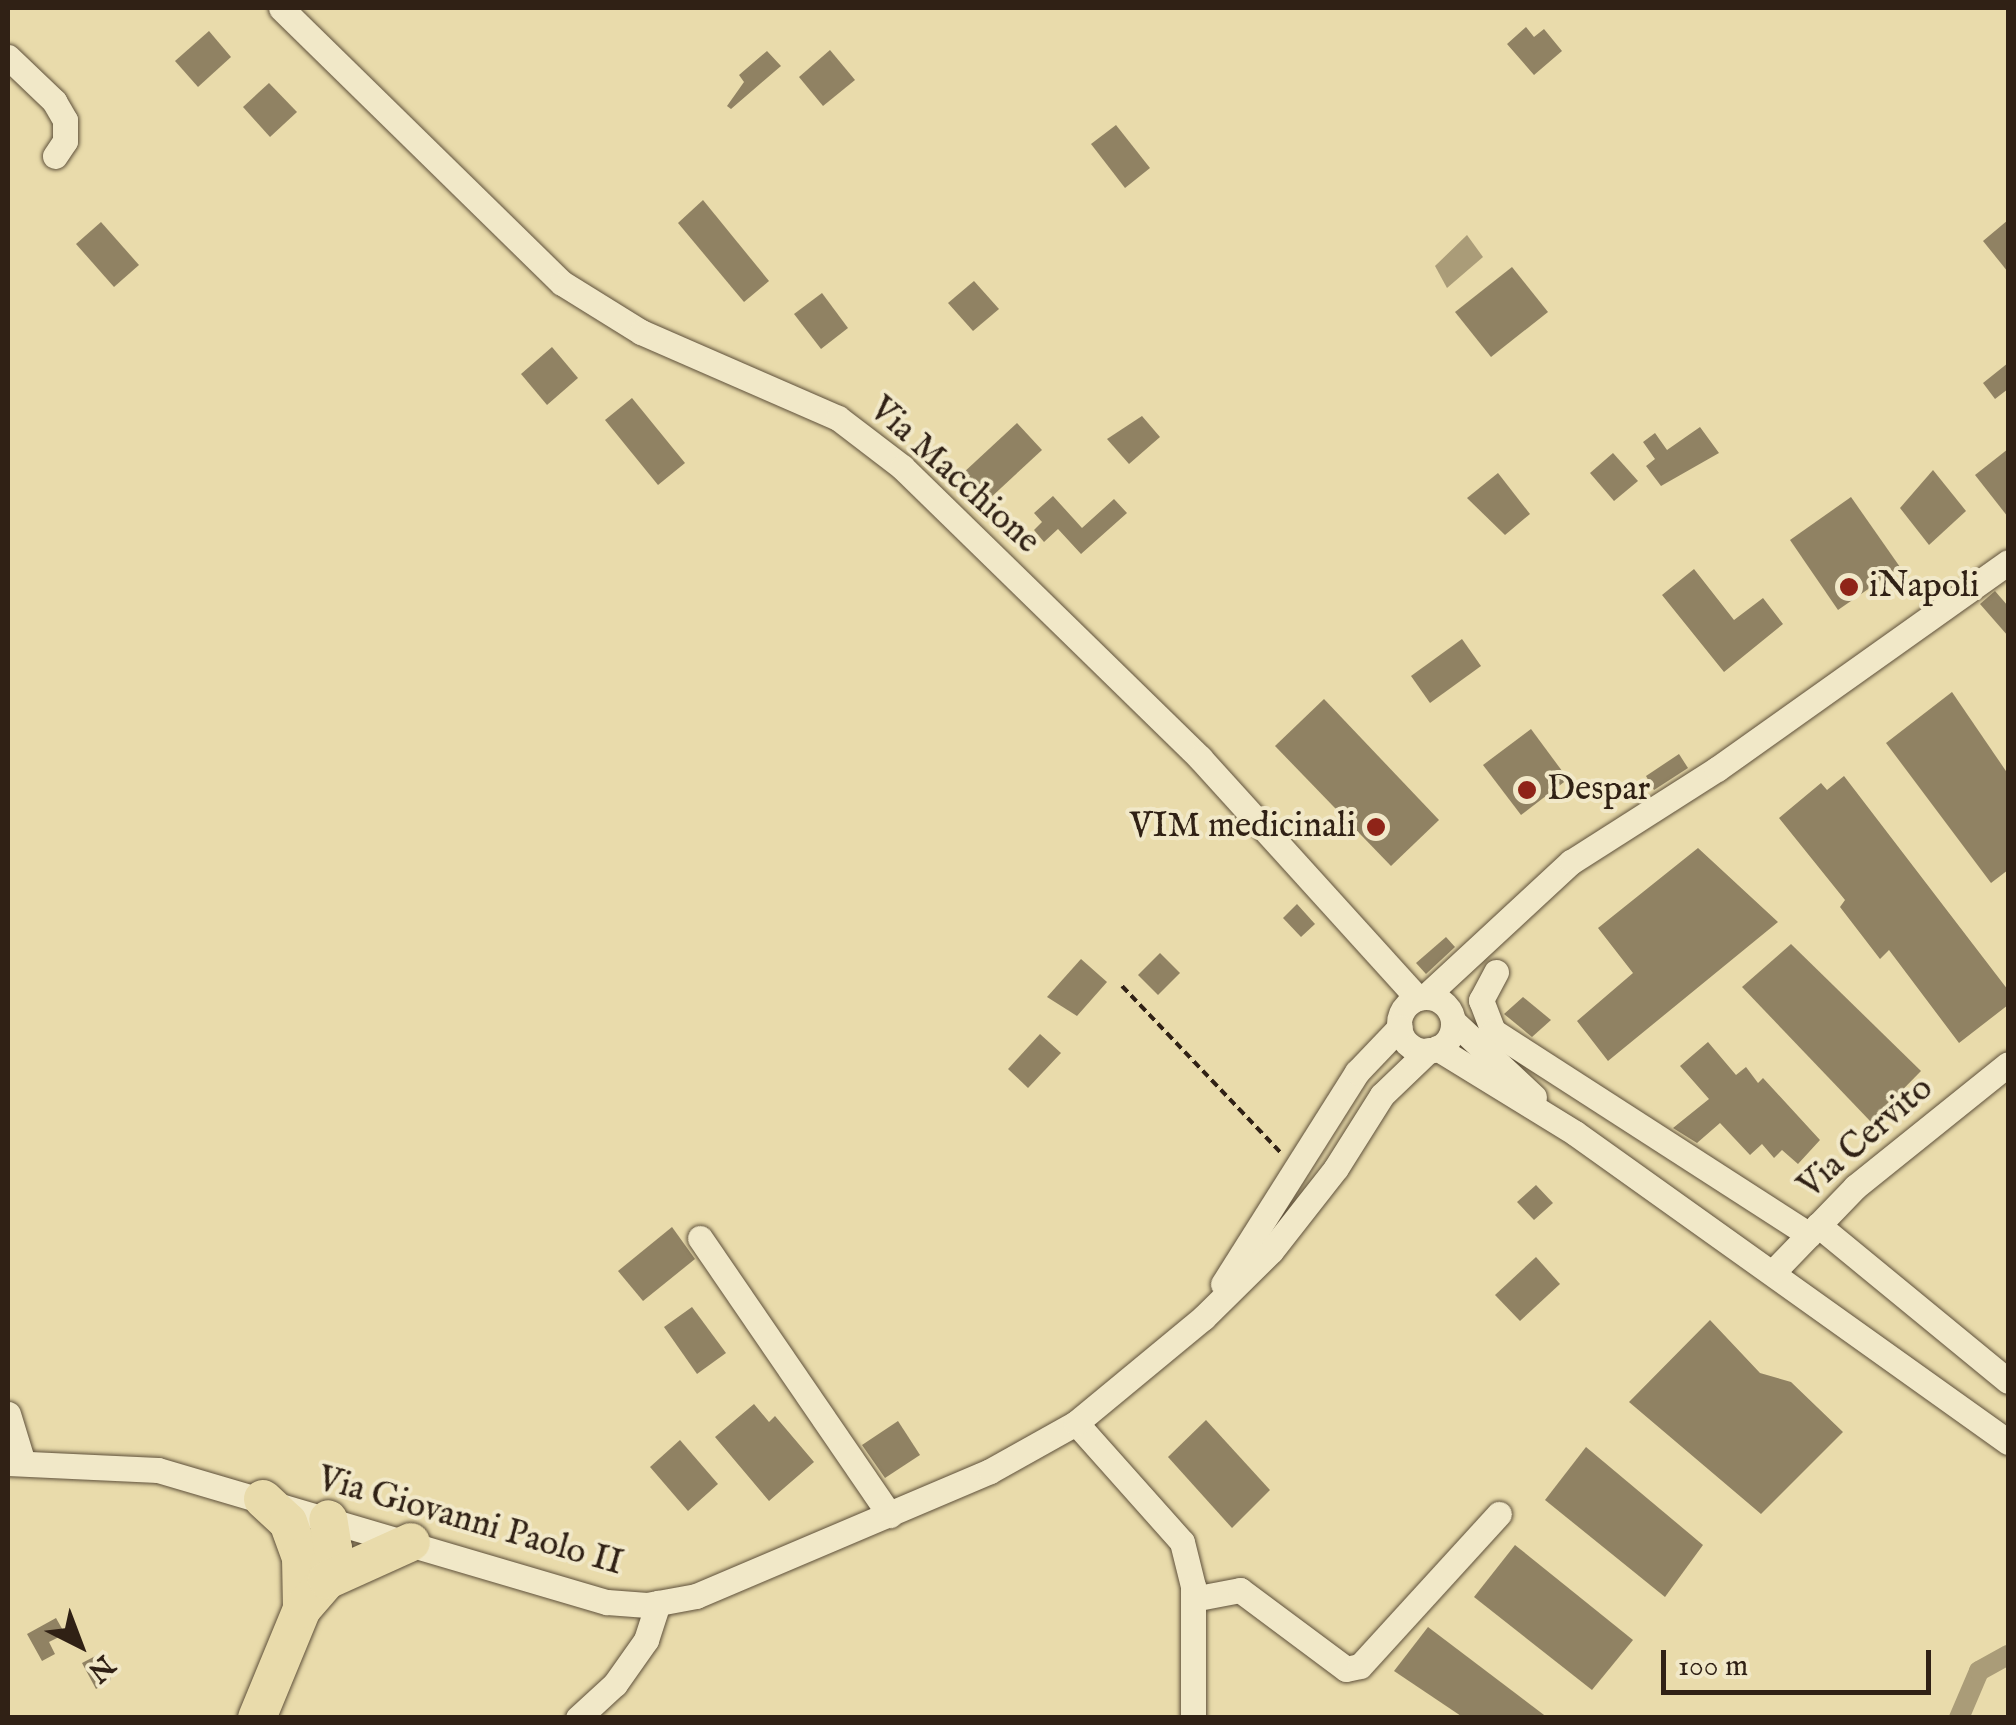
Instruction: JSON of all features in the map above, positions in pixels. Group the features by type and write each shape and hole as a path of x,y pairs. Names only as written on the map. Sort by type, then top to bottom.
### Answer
{"highway":[{"path":"263,1499 288,1522 314,1574"},
{"path":"257,1718 302,1608 328,1519"},
{"path":"314,1574 411,1542"}],"street":[{"name":"Via Macchione","path":"282,8 562,283 641,332 838,418 902,467 1200,758 1381,964 1421,998"},
{"path":"8,56 54,101 65,120 65,141 55,156"},
{"path":"2008,562 1717,769 1571,862 1490,932 1400,1023 1413,1047 1433,1049 1575,1133 1774,1271 2008,1442"},
{"path":"1433,1049 1450,1037 1461,978 1490,932"},
{"name":"Via Macchione","path":"1381,964 1400,1023"},
{"path":"1496,972 1481,1000 1493,1031 1813,1230 2008,1381"},
{"path":"1421,998 1452,1016 1575,1133"},
{"name":"Via Giovanni Paolo II","path":"1203,1318 1295,1165 1357,1072 1400,1023"},
{"name":"Via Giovanni Paolo II","path":"15,1463 158,1470 607,1602 658,1603 737,1580 890,1515 1076,1423 1203,1318 1271,1251 1382,1095 1433,1049"},
{"name":"Via Cervito","path":"1774,1271 1855,1187 2008,1064"},
{"path":"700,1238 890,1515"},
{"path":"8,1414 15,1463"},
{"path":"1076,1423 1182,1542 1193,1598 1193,1718"},
{"path":"1193,1598 1240,1590 1346,1669 1360,1666 1499,1514"},
{"path":"578,1718 615,1684 646,1640 658,1603"}],"path":[{"path":"1122,986 1295,1165"}],"shaded area":[{"path":"1467,235 1483,257 1447,288 1435,266"}],"building":[{"path":"1526,27 1534,37 1544,29 1562,51 1534,75 1507,44"},
{"path":"209,31 231,57 198,87 175,61"},
{"path":"830,50 855,80 823,106 799,77"},
{"path":"767,51 781,66 731,109 727,106 744,82 739,75"},
{"path":"269,83 297,112 270,137 243,107"},
{"path":"1116,125 1150,168 1125,188 1091,144"},
{"path":"703,200 769,281 744,302 678,223"},
{"path":"2008,220 2008,272 1983,241"},
{"path":"101,222 139,265 114,287 76,244"},
{"path":"1512,267 1548,312 1491,357 1455,312"},
{"path":"974,281 999,309 973,331 948,303"},
{"path":"822,293 848,328 821,349 794,314"},
{"path":"552,347 578,378 547,405 521,374"},
{"path":"2008,363 2008,389 1995,399 1983,383"},
{"path":"632,398 685,463 658,485 605,420"},
{"path":"1142,416 1160,437 1129,464 1107,439"},
{"path":"1017,423 1042,450 987,501 962,474"},
{"path":"1700,427 1719,453 1661,486 1646,466 1655,459 1643,442 1655,433 1667,450"},
{"path":"2008,449 2008,517 1975,475"},
{"path":"1613,453 1638,481 1614,501 1590,473"},
{"path":"1933,470 1966,511 1929,545 1900,508"},
{"path":"1498,473 1530,514 1505,535 1467,498"},
{"path":"1053,496 1082,528 1114,499 1127,513 1081,554 1058,529 1044,542 1034,530 1042,522 1034,513"},
{"path":"1851,497 1900,567 1838,610 1790,540"},
{"path":"1694,569 1734,620 1763,598 1783,624 1724,672 1662,595"},
{"path":"1995,591 2008,606 2008,636 1980,604"},
{"path":"1462,639 1481,666 1430,703 1411,676"},
{"path":"1952,692 2008,774 2008,870 1991,883 1886,743"},
{"path":"1324,699 1439,820 1391,866 1275,746"},
{"path":"1531,729 1568,779 1521,815 1483,765"},
{"path":"1679,754 1688,768 1654,790 1646,776"},
{"path":"1844,776 2008,990 2008,1005 1959,1043 1889,950 1880,959 1840,907 1845,900 1779,818 1821,783 1827,790"},
{"path":"1698,848 1778,922 1608,1061 1577,1021 1633,973 1598,928"},
{"path":"1297,904 1315,924 1301,937 1283,918"},
{"path":"1446,937 1455,947 1426,974 1416,963"},
{"path":"1791,944 1921,1071 1871,1122 1742,987"},
{"path":"1160,953 1180,973 1158,995 1138,975"},
{"path":"1081,959 1107,982 1077,1016 1047,997"},
{"path":"1523,997 1551,1020 1532,1037 1504,1014"},
{"path":"1040,1034 1061,1053 1028,1088 1008,1069"},
{"path":"1708,1042 1736,1075 1746,1067 1758,1083 1763,1078 1820,1140 1798,1164 1782,1150 1774,1158 1762,1144 1750,1155 1720,1123 1697,1143 1673,1128 1709,1099 1680,1066"},
{"path":"1536,1185 1553,1203 1534,1220 1517,1202"},
{"path":"672,1227 695,1259 643,1301 618,1271"},
{"path":"1536,1257 1560,1284 1520,1321 1495,1295"},
{"path":"692,1307 726,1353 697,1374 664,1327"},
{"path":"1710,1320 1760,1373 1791,1382 1843,1432 1761,1514 1629,1402"},
{"path":"754,1404 769,1422 775,1416 814,1462 769,1501 715,1437"},
{"path":"1206,1420 1270,1490 1232,1528 1168,1457"},
{"path":"898,1421 920,1455 885,1478 862,1445"},
{"path":"680,1440 718,1484 688,1511 650,1467"},
{"path":"1586,1447 1703,1545 1665,1597 1545,1500"},
{"path":"1515,1545 1633,1640 1592,1690 1474,1597"},
{"path":"56,1618 65,1634 49,1642 55,1654 42,1661 27,1634"},
{"path":"1428,1627 1548,1718 1464,1718 1394,1671"},
{"path":"105,1651 111,1680 96,1689 82,1663"}],"waterway":[{"path":"1959,1718 1979,1671 2008,1655"}],"place":[{"name":"iNapoli","path":"1849,587"},
{"name":"Despar","path":"1527,790"},
{"name":"VIM medicinali","path":"1376,827"}]}
